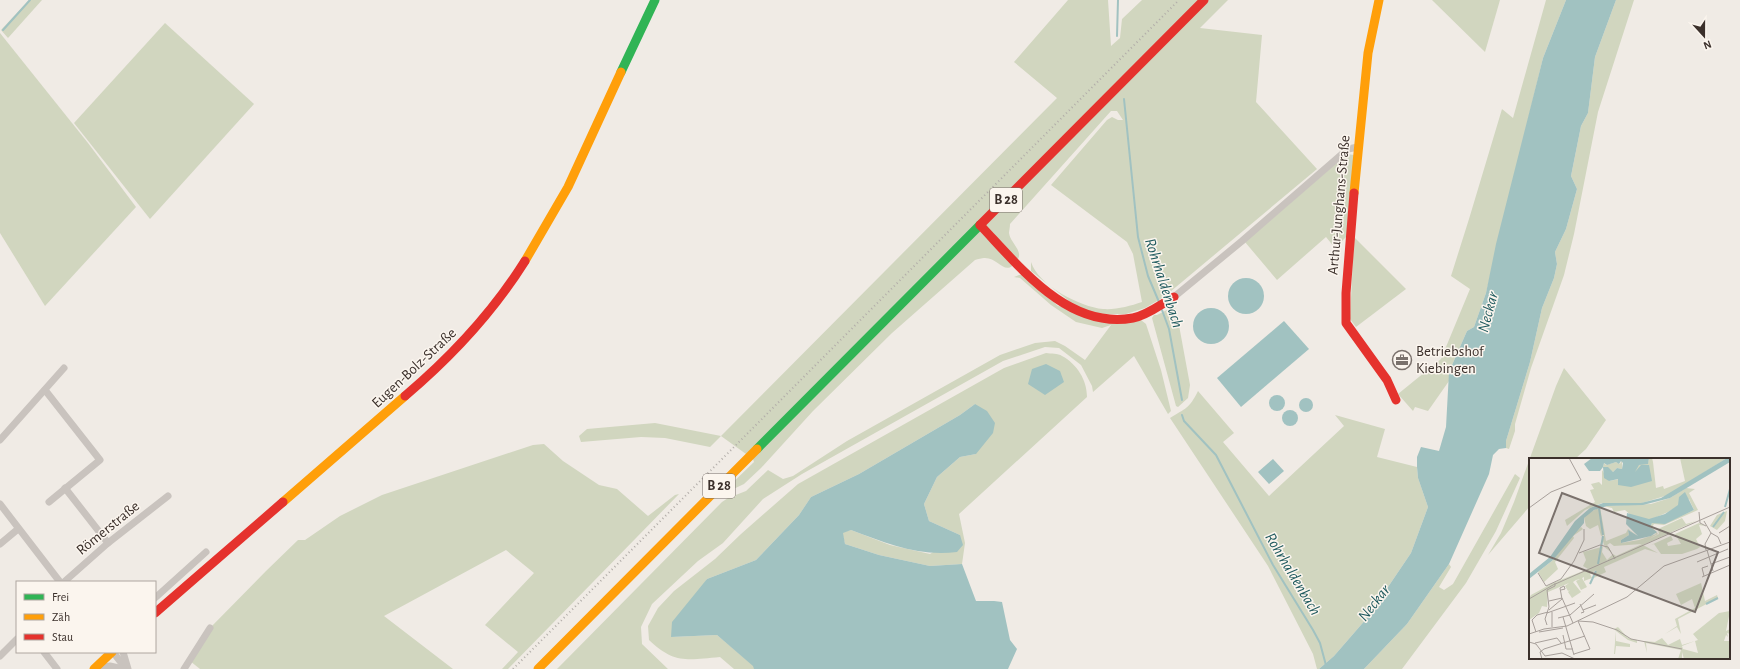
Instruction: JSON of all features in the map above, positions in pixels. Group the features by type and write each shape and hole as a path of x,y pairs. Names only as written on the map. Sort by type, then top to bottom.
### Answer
{"street":[{"name":"Eugen-Bolz-Straße","path":"156,612 445,362 473,332 509,285 544,230 577,168 655,0"},
{"name":"B 28","path":"538,669 791,413 1204,0"},
{"name":"Arthur-Junghans-Straße","path":"1379,0 1368,53 1358,147 1346,293 1346,323 1387,380 1396,400"},
{"path":"980,225 1036,283 1056,299 1088,316 1107,320 1134,318 1171,299 1242,241 1348,149 1358,147"},
{"path":"0,440 64,368"},
{"path":"45,390 100,460 49,502"},
{"path":"66,488 108,543"},
{"name":"Römerstraße","path":"65,581 108,543 168,496"},
{"path":"0,504 59,581"},
{"path":"0,544 18,529"},
{"path":"156,597 206,552"},
{"path":"184,669 210,628"},
{"path":"0,656 16,640"},
{"path":"45,653 57,669"},
{"path":"95,669 109,653 127,669"},
{"path":"123,653 127,669"},
{"path":"95,669 110,666 123,669"}],"green space":[{"path":"29,0 42,0 8,38 1,30"},
{"path":"1068,0 1108,0 1111,46 1120,38 1122,19 1142,0 1228,0 1200,28 1262,35 1256,102 1317,169 1164,297 1145,308 1126,314 1101,314 1078,308 1031,271 1031,262 1035,271 1042,279 1061,293 1083,304 1103,309 1113,309 1142,302 1133,254 1127,242 1051,185 1107,120 1112,117 1118,120 1123,120 1117,111 1111,111 1010,224 1009,233 1019,253 1018,259 1013,265 1006,268 990,259 983,258 975,260 892,333 813,411 761,468 744,484 725,493 723,492 754,462 753,459 721,436 1057,98 1014,62"},
{"path":"1432,0 1500,0 1485,52"},
{"path":"1546,0 1566,0 1543,58 1486,293 1474,327 1467,331 1449,372 1449,381 1428,411 1415,407 1413,411 1398,394 1441,359 1470,289 1451,276 1502,109 1513,118"},
{"path":"1616,0 1634,0 1598,112 1574,234 1564,275 1531,368 1509,449 1506,448 1506,441 1530,362 1542,308 1554,278 1557,264 1555,252 1566,229 1577,189 1571,176 1581,126 1588,113 1595,57"},
{"path":"165,23 254,104 150,219 74,123"},
{"path":"0,33 88,143 136,207 45,306 0,233"},
{"path":"1347,154 1354,155 1347,236 1335,248 1326,237 1277,280 1245,242"},
{"path":"1354,237 1406,289 1356,327 1350,319"},
{"path":"1023,275 1058,306 1141,320 1146,324 1161,370 1171,411 1168,414 1134,356 1093,392 1092,386 1081,365 1059,348 1045,347 1003,361 802,474 763,499 723,543 698,561 652,604 641,627 642,644 668,669 557,669 722,502 746,491 768,470 783,479 793,476 847,441 1000,355 1035,343 1055,341 1085,360 1111,325 1102,328 1076,322 1051,305 1020,278 1014,277"},
{"path":"1173,307 1176,309 1190,385 1188,398 1178,407 1176,406 1152,318 1154,315"},
{"path":"1046,353 1060,355 1077,368 1083,379 1087,391 1087,397 959,514 965,543 962,564 930,566 879,555 845,544 842,532 851,530 890,545 930,554 960,535 929,521 924,504 937,477 960,457 976,454 975,404 960,415 859,474 811,497 799,515 756,560 707,579 671,637 717,635 754,666 754,669 734,669 720,657 682,659 674,657 658,648 649,640 648,626 658,608 674,591 715,559 798,484 1004,368"},
{"path":"1564,368 1606,420 1586,449 1576,458 1530,458"},
{"path":"1198,391 1234,433 1223,442 1269,496 1344,426 1335,415 1385,429 1377,457 1417,467 1418,478 1428,507 1411,553 1367,618 1334,656 1319,669 1317,669 1313,654 1268,566 1170,418 1187,408"},
{"path":"655,423 721,436 710,447 665,438 641,437 581,442 579,436 587,429"},
{"path":"544,444 563,461 599,485 617,489 648,516 675,495 679,494 508,669 502,669 518,652 485,625 534,573 506,550 384,616 453,669 200,669 190,661 210,628 298,540 305,540 340,516 382,495 533,445"},
{"path":"1529,461 1529,507 1488,555 1501,533"},
{"path":"1515,474 1520,478 1496,531 1466,583 1402,669 1364,669 1407,624 1449,564 1451,567 1439,587 1444,590 1453,584"}],"water":[{"name":"Neckar","path":"1566,0 1616,0 1595,57 1588,113 1581,126 1571,176 1577,189 1566,229 1555,252 1557,264 1554,278 1542,308 1530,362 1506,441 1506,448 1499,449 1493,455 1489,474 1449,564 1407,624 1364,669 1319,669 1334,656 1367,618 1411,553 1428,507 1418,478 1417,457 1421,447 1439,451 1446,427 1449,372 1467,331 1474,327 1486,293 1496,244 1543,58"},
{"path":"1250,278 1259,283 1263,289 1263,303 1259,309 1250,314 1242,314 1233,309 1229,303 1228,292 1233,283 1239,279"},
{"path":"1215,308 1224,313 1228,319 1228,333 1224,339 1215,344 1207,344 1198,339 1194,333 1193,322 1198,313 1204,309"},
{"path":"1284,321 1309,349 1241,407 1217,378"},
{"path":"1046,364 1060,371 1064,382 1045,395 1028,384 1032,369"},
{"path":"1277,395 1284,400 1285,403 1280,410 1277,411 1270,406 1269,403 1274,396"},
{"path":"1303,398 1309,398 1313,402 1313,408 1309,412 1303,412 1299,408 1299,402"},
{"path":"975,404 987,411 995,423 993,433 976,454 960,457 937,477 924,504 929,521 960,535 963,545 957,552 943,553 916,551 890,544 851,530 843,533 845,544 879,555 930,566 962,564 976,601 1002,602 1010,640 1017,649 1008,669 754,669 753,666 717,635 671,637 672,622 707,579 756,560 799,515 811,497 859,474 960,415"},
{"path":"1290,410 1297,415 1298,418 1293,425 1290,426 1283,421 1282,418 1287,411"},
{"path":"1273,459 1284,471 1269,484 1258,472"}],"waterway":[{"path":"3,30 30,0"},
{"name":"Rohrhaldenbach","path":"1117,36 1118,0"},
{"name":"Rohrhaldenbach","path":"1124,99 1138,237 1148,276 1159,302"},
{"name":"Rohrhaldenbach","path":"1162,310 1169,329 1182,400"},
{"name":"Rohrhaldenbach","path":"1182,415 1184,421 1216,455 1273,565 1320,643 1327,669"}],"railway":[{"path":"513,669 1179,0"}],"traffic: fast":[{"path":"621,72 655,0"},
{"path":"757,449 980,225"}],"traffic: slow":[{"path":"1354,193 1368,53 1379,0"},
{"path":"525,261 568,187 621,72"},
{"path":"283,502 405,396"},
{"path":"538,669 757,449"},
{"path":"94,669 111,653"}],"traffic: jam":[{"path":"980,225 1204,0"},
{"path":"1354,193 1346,293 1346,323 1387,380 1396,400"},
{"path":"980,225 1012,259 1047,292 1067,305 1087,314 1109,319 1139,317 1174,297"},
{"path":"405,396 455,350 485,316 513,280 525,261"},
{"path":"156,612 283,502"}],"place":[{"name":"Betriebshof Kiebingen","path":"1402,360"}]}
